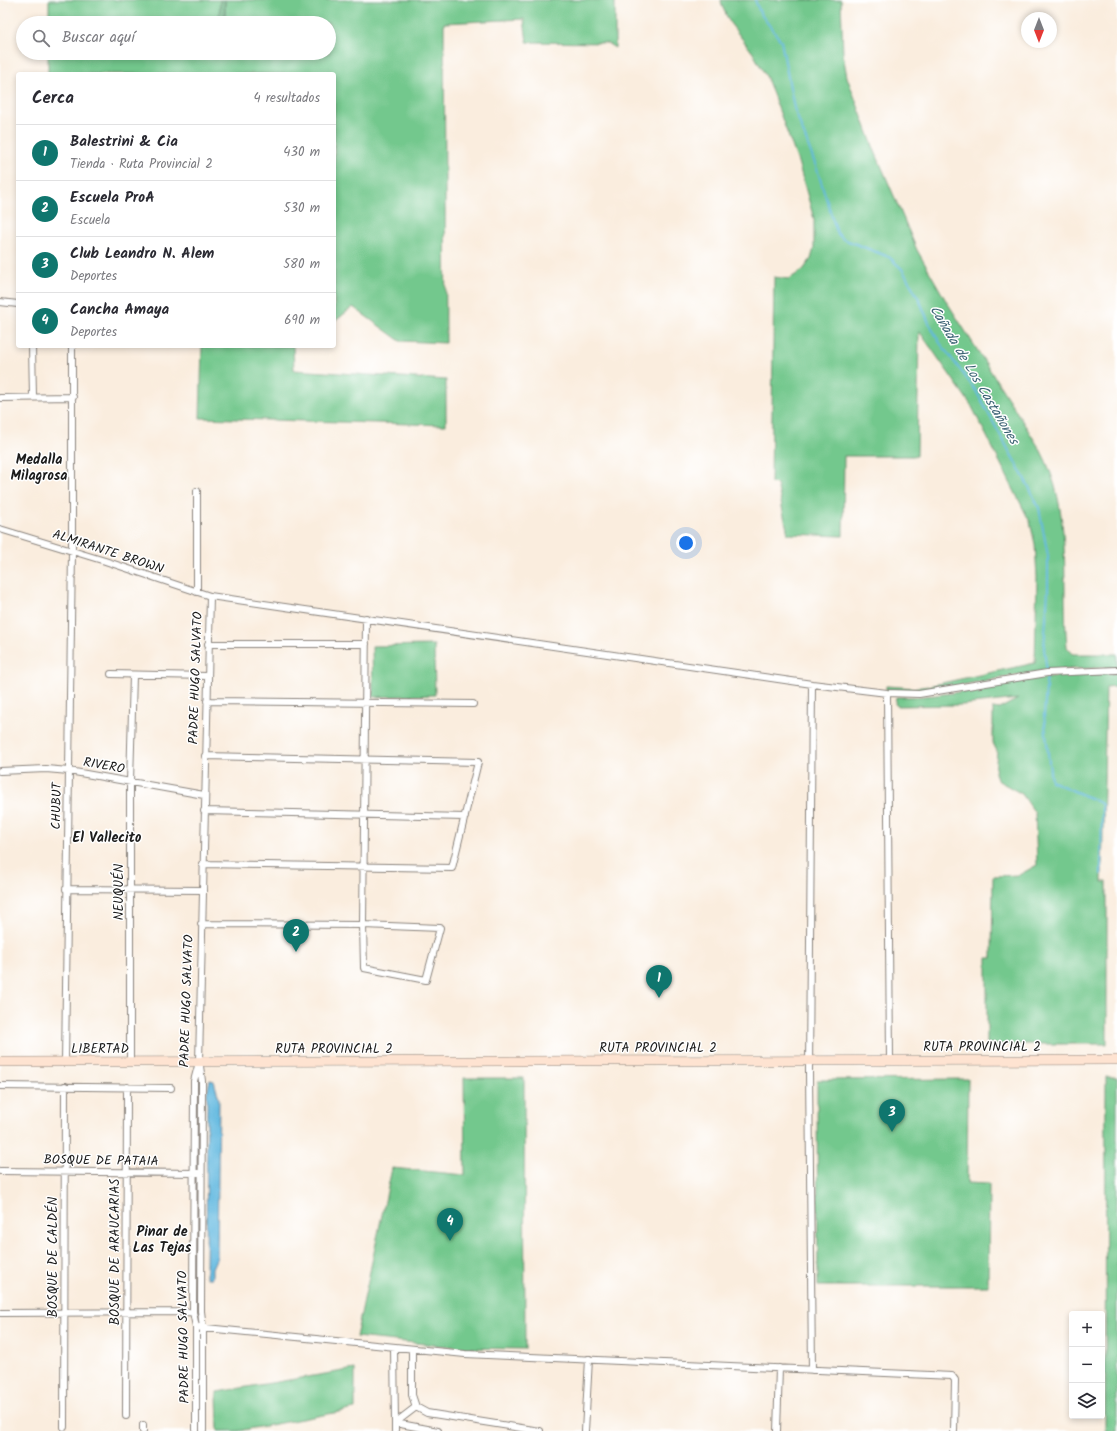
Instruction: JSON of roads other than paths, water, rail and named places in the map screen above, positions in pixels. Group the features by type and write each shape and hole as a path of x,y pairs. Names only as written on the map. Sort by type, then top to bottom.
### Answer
{"main road":[{"name":"RUTA PROVINCIAL 2","path":"199,1062 1117,1060"},
{"name":"LIBERTAD","path":"0,1062 199,1062"}],"street":[{"path":"0,302 16,304"},
{"path":"32,348 33,396"},
{"name":"CHUBUT","path":"65,1062 66,889 72,551 72,348"},
{"path":"0,398 33,396 73,397"},
{"name":"PADRE HUGO SALVATO","path":"197,490 197,592"},
{"name":"ALMIRANTE BROWN","path":"0,529 210,596 812,684 887,692 930,694 1047,673 1117,670"},
{"name":"PADRE HUGO SALVATO","path":"204,1431 203,1328 201,1311 202,1081 199,1062 202,864 210,596"},
{"path":"201,924 364,925 440,928 426,980 364,968 364,925 364,866 366,761 366,618"},
{"path":"208,644 366,644"},
{"path":"111,674 207,676"},
{"name":"NEUQUÉN","path":"130,1062 130,782 133,675"},
{"path":"812,684 809,1061 812,1370"},
{"path":"887,692 890,1060"},
{"path":"207,701 473,704"},
{"path":"202,864 452,868 478,762 366,761 205,756"},
{"name":"RIVERO","path":"0,771 46,769 69,771 204,795"},
{"path":"204,811 465,817"},
{"path":"66,889 202,890"},
{"name":"PADRE HUGO SALVATO","path":"196,1431 196,1327 193,1312 194,1081 199,1062"},
{"path":"0,1086 171,1088"},
{"name":"BOSQUE DE CALDÉN","path":"64,1427 65,1086"},
{"name":"BOSQUE DE ARAUCARIAS","path":"126,1416 127,1087"},
{"name":"BOSQUE DE PATAIA","path":"0,1170 201,1173"},
{"path":"0,1312 193,1312"},
{"path":"196,1327 464,1354 779,1368 954,1378 954,1431"},
{"path":"394,1348 395,1431"},
{"path":"412,1349 412,1395 416,1407 427,1413 540,1431"},
{"path":"585,1431 589,1359"},
{"path":"777,1431 779,1368"},
{"path":"395,1423 416,1407"},
{"path":"395,1423 438,1431"}],"water":[{"path":"210,1080 214,1081 219,1099 217,1257 212,1268 212,1278 206,1278 207,1092"}],"waterway":[{"name":"Cañada de Los Castañones","path":"755,0 760,13 781,41 794,108 817,169 837,233 843,239 889,257 902,269 919,299 929,323 940,343 976,391 1039,508 1048,556 1048,590 1044,648 1047,673 1044,715 1051,781 1099,802 1102,805 1101,874"}],"place":[{"name":"Escuela ProA","path":"296,952"},
{"name":"Balestrini & Cia","path":"659,998"},
{"name":"Club Leandro N. Alem","path":"892,1132"},
{"name":"Cancha Amaya","path":"450,1241"}],"district":[{"name":"Medalla Milagrosa","path":"39,468"},
{"name":"El Vallecito","path":"107,838"},
{"name":"Pinar de Las Tejas","path":"162,1240"}]}
